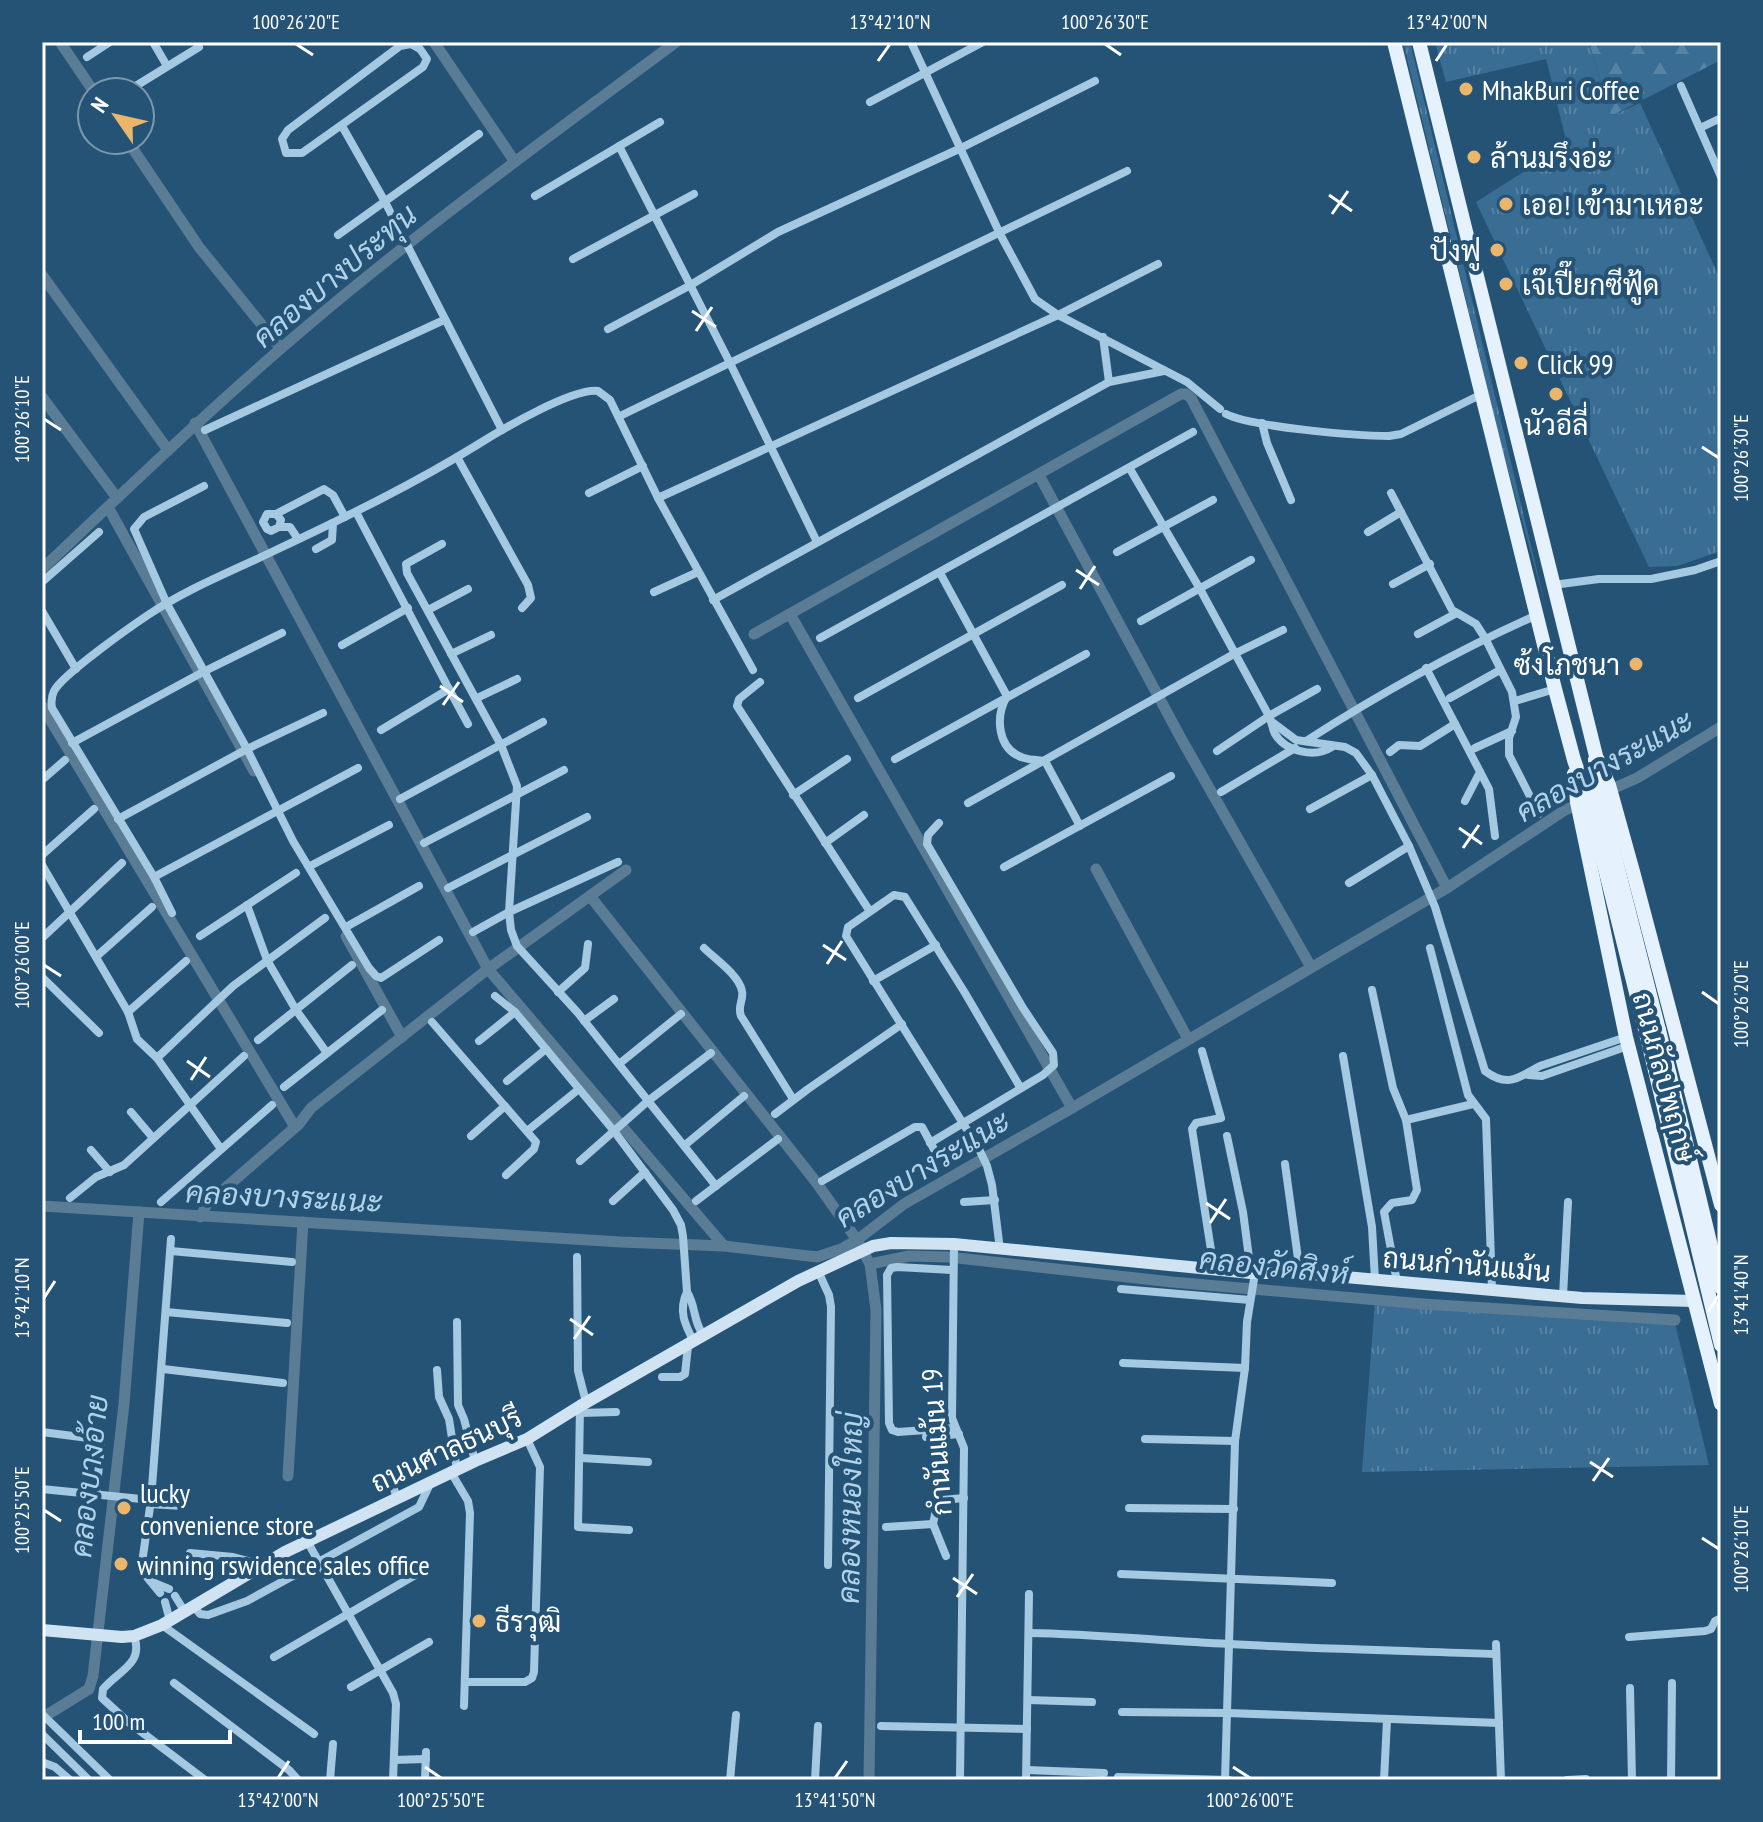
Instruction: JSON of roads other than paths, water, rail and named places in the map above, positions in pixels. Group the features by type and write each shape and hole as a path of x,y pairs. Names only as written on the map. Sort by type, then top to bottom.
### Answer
{"main road":[{"name":"ถนนกัลปพฤกษ์","path":"1394,42 1574,760 1595,801 1721,1205"},
{"name":"ถนนกัลปพฤกษ์","path":"1419,42 1596,756 1595,801 1627,1041 1721,1404"},
{"name":"ถนนกัลปพฤกษ์","path":"1595,801 1652,1032 1721,1288"},
{"name":"ถนนกัลปพฤกษ์","path":"1652,1032 1721,1345"},
{"path":"1668,1193 1678,1205 1690,1212 1707,1213 1715,1202 1716,1184"},
{"path":"1694,1301 1721,1300"},
{"path":"1717,1387 1721,1361"}],"street":[{"path":"87,57 110,42"},
{"path":"153,42 167,66"},
{"path":"911,42 1000,234 1035,299 1058,315 1187,382 1223,412 1241,420 1389,436 1401,434 1482,394"},
{"path":"870,102 983,42"},
{"path":"411,44 420,49 427,59 423,67 342,126 302,153 290,155 282,144 283,135 288,130 400,46 411,44"},
{"path":"151,76 199,47"},
{"path":"608,329 689,286 778,232 959,149 1095,81"},
{"path":"1681,86 1721,177"},
{"path":"1700,128 1721,118"},
{"path":"535,196 660,122"},
{"path":"342,126 401,231 502,430"},
{"path":"338,235 479,134"},
{"path":"619,146 656,213 689,286 817,542"},
{"path":"620,416 1127,171"},
{"path":"573,259 694,194"},
{"path":"658,498 770,444 1058,315 1158,264"},
{"path":"205,430 444,320"},
{"path":"1103,337 1109,382"},
{"path":"713,600 1109,382 1164,371"},
{"path":"172,913 154,877 52,708 54,690 134,624 167,604 356,512 502,430 581,392 592,390 604,393 620,416 658,498 753,670"},
{"path":"1262,423 1291,500"},
{"path":"820,638 1193,432"},
{"path":"457,457 528,585 531,598 522,608"},
{"path":"589,493 643,466"},
{"path":"1130,469 1200,589 1270,719 1276,736 1293,749 1315,753 1332,747"},
{"path":"204,486 144,517 134,529 167,604 279,809 293,841 369,968 381,978 439,940"},
{"path":"298,539 290,527 271,531 264,526 264,517 324,489 333,495 345,517"},
{"path":"1391,493 1455,614 1476,624 1515,701 1516,723 1508,745 1509,755 1539,814"},
{"path":"1117,552 1213,500"},
{"path":"356,512 468,724"},
{"path":"1368,532 1401,512"},
{"path":"276,514 281,520 279,527"},
{"path":"316,549 332,540 333,523"},
{"path":"42,582 99,532"},
{"path":"442,544 406,564 407,573 477,698 514,777 517,794 509,912 517,946 584,1021 716,1186"},
{"path":"1141,621 1251,560"},
{"path":"1553,585 1599,579 1651,579 1721,561"},
{"path":"1393,584 1430,564"},
{"path":"654,592 698,572"},
{"path":"940,573 1007,696"},
{"path":"858,698 1062,585"},
{"path":"428,610 468,589"},
{"path":"342,645 408,608"},
{"path":"42,611 76,669"},
{"path":"1418,634 1455,614"},
{"path":"1221,792 1426,668 1537,615"},
{"path":"968,803 1234,654 1283,630"},
{"path":"72,743 282,633"},
{"path":"451,654 491,635"},
{"path":"895,759 1086,654"},
{"path":"1426,668 1489,789 1495,836"},
{"path":"1450,698 1500,670"},
{"path":"477,698 517,679"},
{"path":"760,682 739,699 737,706 869,910"},
{"path":"381,730 449,689"},
{"path":"1217,751 1317,689"},
{"path":"1515,701 1555,689"},
{"path":"1007,696 999,715 1001,735 1011,750 1023,758 1045,761"},
{"path":"118,819 247,749 323,713"},
{"path":"1270,719 1291,737 1345,747 1356,753 1372,775 1409,846 1435,907 1485,1071 1503,1081 1528,1075 1542,1076 1627,1041"},
{"path":"400,799 543,722"},
{"path":"1390,752 1399,745 1420,746 1455,724"},
{"path":"1475,748 1512,731"},
{"path":"793,795 847,759"},
{"path":"42,780 65,760"},
{"path":"1045,761 1080,826"},
{"path":"154,877 358,768"},
{"path":"424,843 564,770"},
{"path":"1465,801 1480,772"},
{"path":"1310,809 1372,775"},
{"path":"1004,867 1171,776"},
{"path":"42,855 94,809"},
{"path":"825,843 864,815"},
{"path":"448,888 587,817"},
{"path":"930,1143 1043,1075 1054,1065 1053,1053 1023,1008 927,844 928,835 939,823"},
{"path":"310,866 389,825"},
{"path":"1349,883 1409,846"},
{"path":"473,932 618,862"},
{"path":"42,938 122,863"},
{"path":"42,865 128,1012 137,1039 157,1058 221,1149"},
{"path":"200,936 296,873"},
{"path":"346,927 419,886"},
{"path":"1000,1250 995,1200 987,1166 979,1149 846,936 848,927 866,917 869,910 901,894 912,906 1020,1087"},
{"path":"247,905 267,960 295,1009 327,1053"},
{"path":"97,956 152,907"},
{"path":"157,1058 233,986 325,918"},
{"path":"558,992 585,968 588,944"},
{"path":"873,981 936,945"},
{"path":"704,948 741,985 741,1016 793,1099"},
{"path":"1430,948 1468,1095 1486,1119 1492,1289"},
{"path":"128,1012 186,961"},
{"path":"258,1040 352,965"},
{"path":"42,977 99,1033"},
{"path":"1372,990 1393,1088 1406,1120 1417,1190 1412,1200 1386,1207 1383,1217 1397,1282"},
{"path":"495,996 515,1012 579,1089 617,1128 680,1221 687,1292 683,1301 683,1319 695,1341 685,1374 662,1377"},
{"path":"584,1021 614,999"},
{"path":"284,1087 382,1010"},
{"path":"479,1041 515,1012"},
{"path":"619,1064 681,1014"},
{"path":"432,1022 536,1142 534,1149 506,1175"},
{"path":"775,1114 902,1024"},
{"path":"507,1081 546,1049"},
{"path":"1202,1051 1221,1118 1196,1123 1192,1129 1214,1269"},
{"path":"580,1161 648,1101 711,1053"},
{"path":"70,1198 90,1181 124,1165 244,1056"},
{"path":"1343,1056 1372,1227 1375,1280"},
{"path":"527,1131 579,1089"},
{"path":"685,1145 744,1096"},
{"path":"1406,1120 1473,1104"},
{"path":"161,1202 272,1105"},
{"path":"471,1136 505,1106"},
{"path":"131,1112 153,1138"},
{"path":"822,1181 915,1127 922,1127 936,1153"},
{"path":"1118,1777 1227,1780 1235,1441 1252,1285 1243,1212 1227,1136"},
{"path":"696,1201 778,1139"},
{"path":"91,1150 110,1172"},
{"path":"1285,1164 1300,1273"},
{"path":"613,1201 645,1172"},
{"path":"964,1202 995,1200"},
{"path":"1563,1296 1568,1202"},
{"path":"171,1239 163,1369 141,1570 151,1582 167,1595 203,1615 220,1611 247,1601 419,1507 430,1484"},
{"name":"ถนนกำนันแม้น","path":"856,1253 891,1243 1214,1269 1252,1285 1300,1273 1563,1296 1694,1301"},
{"name":"กำนันแม้น 19","path":"953,1250 952,1418 964,1448 960,1780"},
{"path":"171,1251 292,1262"},
{"name":"ถนนศาลธนบุรี","path":"42,1630 134,1636 166,1623 307,1541 527,1439 818,1271 856,1253"},
{"path":"577,1257 578,1371 582,1407 578,1527 629,1530"},
{"path":"952,1268 897,1267 891,1268 887,1275 889,1423 892,1430 898,1432 957,1431"},
{"path":"818,1271 831,1307 828,1565"},
{"path":"1121,1289 1252,1285"},
{"path":"166,1312 287,1323"},
{"path":"457,1322 458,1405 475,1461"},
{"path":"1123,1363 1245,1368"},
{"path":"163,1369 283,1383"},
{"path":"437,1370 439,1397 449,1419 454,1472 468,1501 470,1513 464,1706"},
{"path":"582,1407 616,1412"},
{"path":"926,1437 957,1431"},
{"path":"42,1432 96,1439 101,1445 96,1495"},
{"path":"465,1682 525,1682 532,1678 534,1672 540,1467 537,1454 527,1439"},
{"path":"1145,1439 1235,1441"},
{"path":"581,1458 648,1462"},
{"path":"378,1476 391,1479 397,1499"},
{"path":"42,1489 182,1506"},
{"path":"946,1556 933,1524 939,1502 964,1498"},
{"path":"1129,1508 1234,1509"},
{"path":"886,1527 933,1524"},
{"path":"307,1541 393,1693 396,1704 393,1780"},
{"path":"190,1553 233,1557 263,1566"},
{"path":"274,1657 417,1574"},
{"path":"1121,1574 1332,1583"},
{"path":"220,1611 222,1590"},
{"path":"1026,1780 1029,1594"},
{"path":"167,1595 166,1623 314,1734"},
{"path":"1629,1637 1705,1631 1721,1618"},
{"path":"1029,1633 1096,1634 1230,1645 1496,1649 1501,1780"},
{"path":"134,1636 138,1647 135,1659 103,1689 102,1698 127,1721 205,1780"},
{"path":"351,1687 429,1642"},
{"path":"174,1683 298,1780"},
{"path":"1671,1780 1672,1683"},
{"path":"1630,1688 1632,1780"},
{"path":"1028,1700 1092,1702"},
{"path":"1122,1712 1499,1723"},
{"path":"42,1714 105,1778"},
{"path":"730,1780 736,1715"},
{"path":"1384,1780 1387,1720"},
{"path":"815,1780 818,1726"},
{"path":"881,1726 1027,1729"},
{"path":"42,1734 89,1780"},
{"path":"330,1780 333,1744"},
{"path":"394,1760 426,1756 425,1780"},
{"path":"42,1762 55,1767 70,1780"},
{"path":"1027,1770 1104,1773"},
{"path":"1567,1780 1586,1779"}],"waterway":[{"path":"60,42 83,76"},
{"path":"434,42 515,162"},
{"name":"คลองบางประทุน","path":"42,569 172,446 306,327 396,253 676,42"},
{"path":"138,156 199,247 278,345"},
{"path":"42,275 168,450"},
{"path":"754,634 1181,394 1186,394 1191,398 1447,888"},
{"path":"42,397 117,498"},
{"path":"195,423 488,969 724,1246"},
{"path":"1039,475 1183,742 1311,967"},
{"path":"108,507 254,771"},
{"path":"790,614 1072,1108"},
{"path":"42,706 295,1127"},
{"name":"คลองบางระแนะ","path":"1603,793 1637,778 1721,727"},
{"name":"คลองบางระแนะ","path":"42,1206 724,1246 817,1257 857,1240 904,1204 1447,888 1565,810 1584,802"},
{"path":"1096,869 1188,1039"},
{"path":"200,1217 207,1204 299,1124 311,1108 488,969 626,870"},
{"name":"คลองหนองใหญ่","path":"590,896 816,1182 870,1264 876,1310 869,1780"},
{"path":"346,936 402,1037"},
{"name":"คลองบางอ้าย","path":"42,1718 89,1689 93,1676 124,1404 139,1212"},
{"path":"288,1476 303,1222"},
{"name":"คลองวัดสิงห์","path":"870,1264 909,1256 949,1257 1172,1282 1423,1304 1675,1320"}],"place":[{"name":"MhakBuri Coffee","path":"1466,89"},
{"name":"ล้านมรึงอ่ะ","path":"1474,157"},
{"name":"เออ! เข้ามาเหอะ","path":"1506,204"},
{"name":"ปังฟู","path":"1497,250"},
{"name":"เจ๊เปี๊ยกซีฟู้ด","path":"1506,284"},
{"name":"Click 99","path":"1521,363"},
{"name":"นัวอีลี่","path":"1556,394"},
{"name":"ซ้งโภชนา","path":"1636,664"},
{"name":"lucky convenience store","path":"124,1508"},
{"name":"winning rswidence sales office","path":"121,1564"},
{"name":"ธีรวุฒิ","path":"479,1621"}]}
